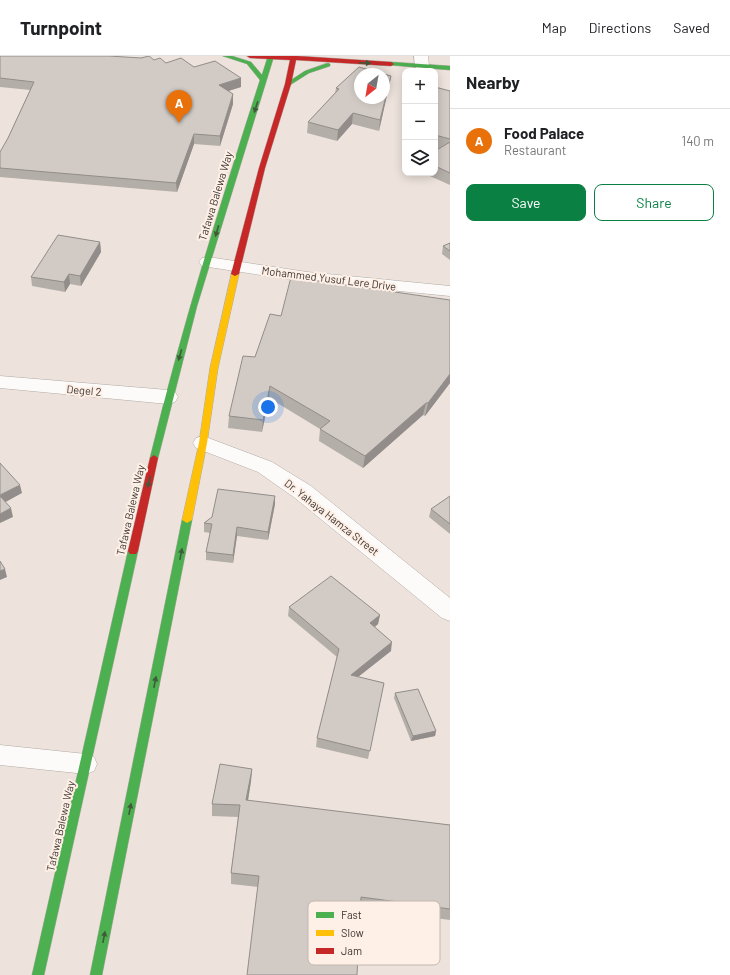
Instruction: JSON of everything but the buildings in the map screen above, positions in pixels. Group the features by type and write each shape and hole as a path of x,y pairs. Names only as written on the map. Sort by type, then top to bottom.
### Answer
{"main road":[{"path":"226,56 249,64 264,81"},
{"path":"250,56 345,62 421,61 450,68"},
{"name":"Tafawa Balewa Way","path":"38,975 168,397 271,57"},
{"path":"96,975 203,443 214,368 237,266 262,168 288,84 293,58"},
{"path":"288,84 298,76 313,69 345,62"}],"street":[{"name":"Mohammed Yusuf Lere Drive","path":"208,262 307,277 450,291"},
{"name":"Degel 2","path":"0,382 168,397"},
{"name":"Dr. Yahaya Hamza Street","path":"203,443 265,467 303,492 450,611"}],"lane":[{"path":"0,755 86,764"}],"traffic: fast":[{"path":"226,56 249,63 264,81"},
{"path":"154,458 179,357 271,56"},
{"path":"391,64 450,68"},
{"path":"288,84 307,72 328,65"},
{"path":"96,975 187,520"},
{"path":"38,975 133,551"}],"traffic: slow":[{"path":"187,520 203,443 214,368 235,274"}],"traffic: jam":[{"path":"250,56 391,64"},
{"path":"235,274 262,168 288,84 294,56"},
{"path":"133,551 154,458"}],"place":[{"name":"Food Palace","path":"179,123"}]}
